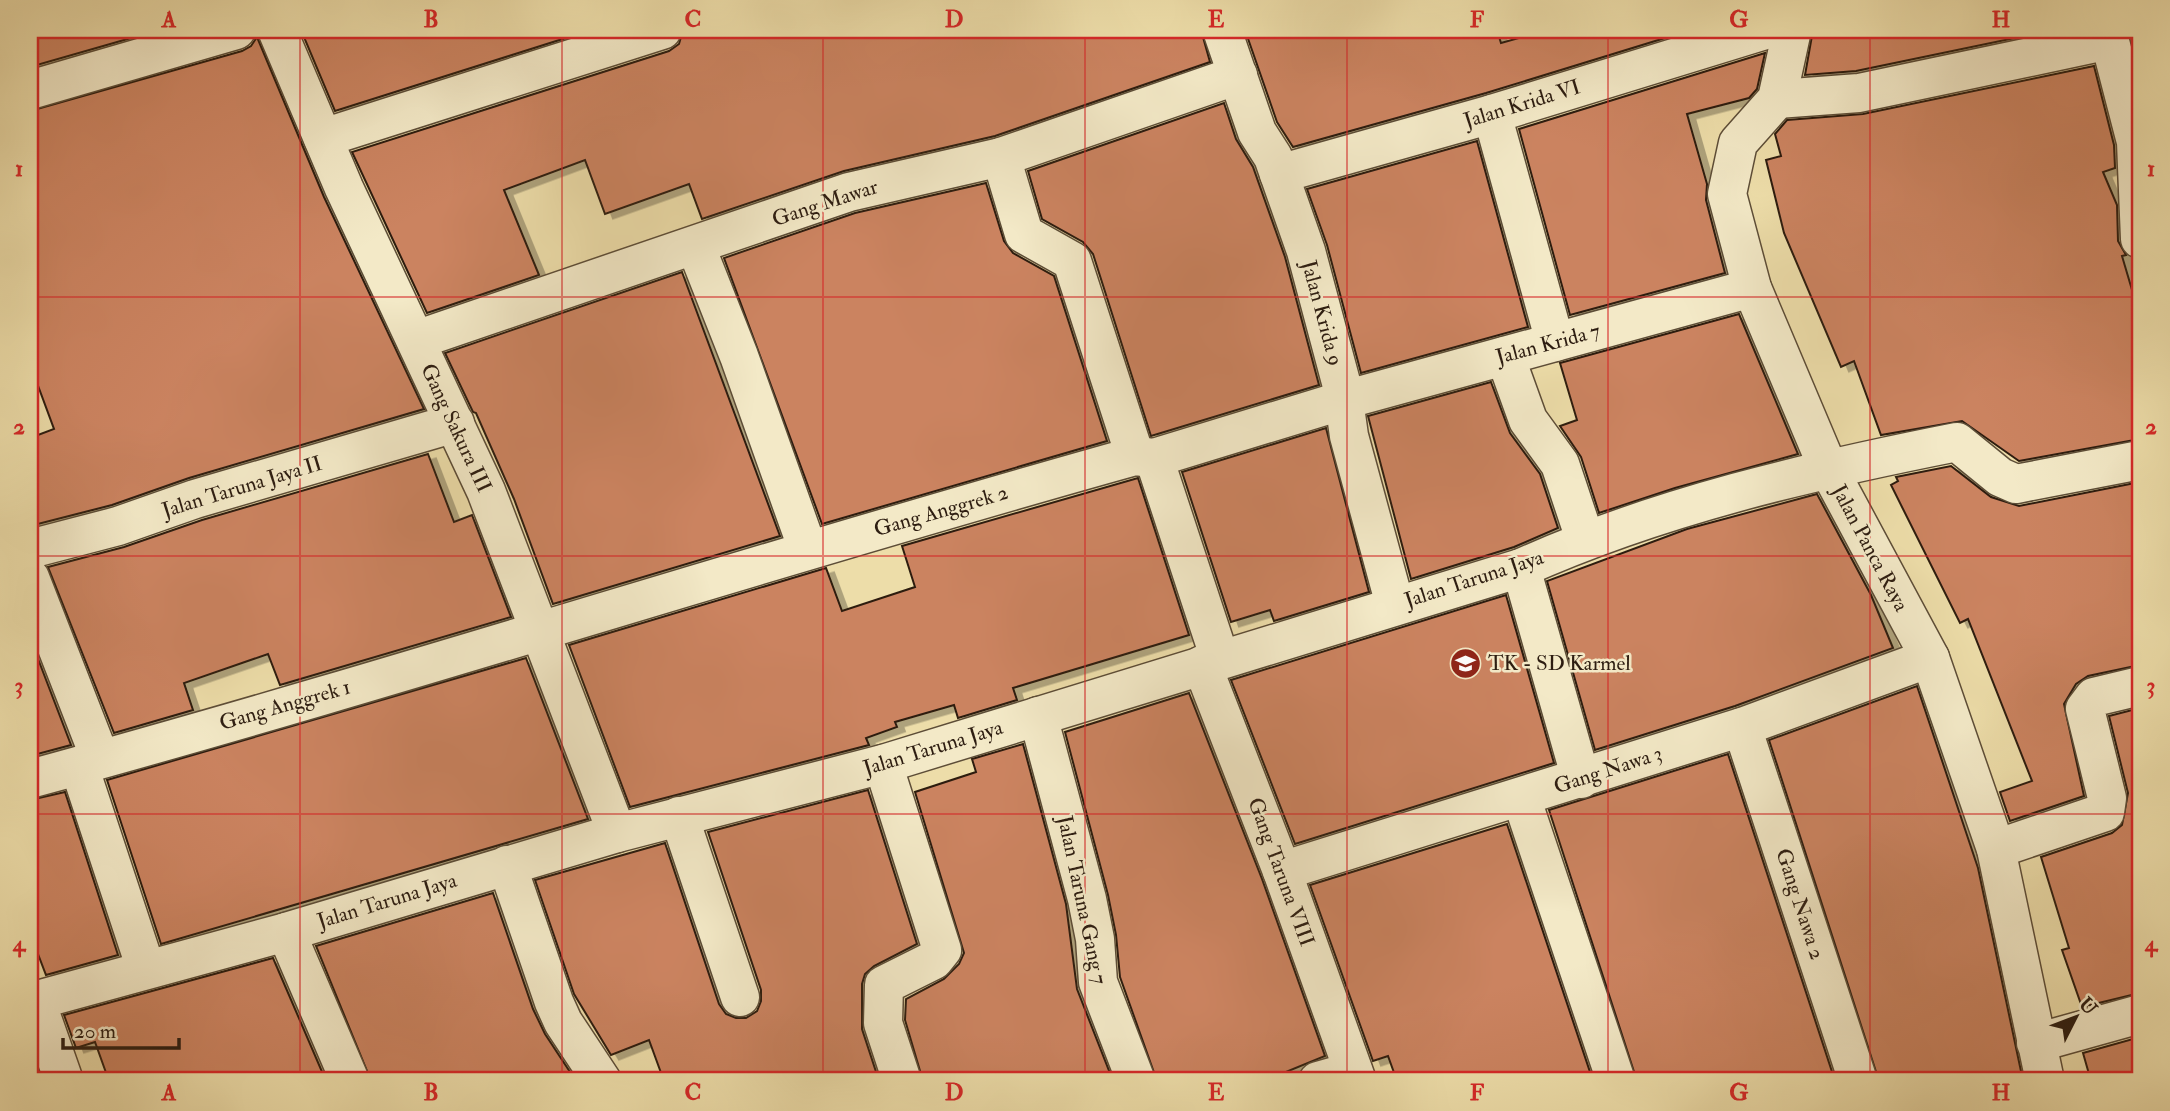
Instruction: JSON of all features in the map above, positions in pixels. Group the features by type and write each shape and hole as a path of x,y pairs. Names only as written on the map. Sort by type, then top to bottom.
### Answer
{"street":[{"path":"30,90 236,30"},
{"name":"Gang Sakura III","path":"277,30 323,138 486,491 617,833"},
{"path":"323,138 662,30"},
{"name":"Jalan Krida 9","path":"1222,30 1257,132 1273,157 1306,251 1344,400 1349,436 1392,593"},
{"name":"Jalan Krida VI","path":"1279,174 1492,114 1765,30"},
{"name":"Jalan Panca Raya","path":"1792,30 1777,99 1738,143 1727,194 1752,288 1828,468 1930,659 1996,849 2045,1081"},
{"path":"1777,99 1859,93 2108,35 2138,142 2140,239"},
{"name":"Gang Mawar","path":"416,340 696,247 849,192 1001,157 1238,75"},
{"path":"1492,114 1555,342"},
{"name":"Gang Taruna VIII","path":"1001,157 1024,234 1072,261 1145,457 1213,652 1343,1078"},
{"path":"696,247 739,356 808,550"},
{"name":"Jalan Krida 7","path":"1344,400 1752,288"},
{"path":"1505,356 1528,420 1560,464 1586,539"},
{"name":"Gang Anggrek 2","path":"540,632 808,550 1344,400"},
{"name":"Jalan Taruna Jaya II","path":"30,549 118,526 195,499 455,424"},
{"name":"Jalan Taruna Jaya","path":"33,1002 286,932 617,833 883,764 1038,716 1213,652 1392,593 1521,568 1586,539 1828,468 1957,442 2000,477 2016,484 2140,460"},
{"path":"1521,568 1581,779"},
{"path":"30,578 89,762 146,969"},
{"name":"Gang Anggrek 1","path":"30,779 540,632"},
{"name":"Gang Nawa 3","path":"1282,871 1742,727 1930,659"},
{"path":"1996,849 2105,812 2107,798 2085,709 2094,697 2140,686"},
{"name":"Jalan Taruna Gang 7","path":"1038,716 1087,899 1095,939 1098,982 1136,1081"},
{"name":"Gang Nawa 2","path":"1742,727 1858,1081"},
{"path":"883,764 942,950 934,960 884,985 883,1023 902,1081"},
{"path":"1521,797 1616,1081"},
{"path":"679,817 740,997"},
{"path":"507,866 554,1003 602,1081"},
{"path":"286,932 350,1081"},
{"path":"33,1002 64,1081"},
{"path":"2036,1043 2140,1014"}],"building":[{"path":"30,30 159,30 30,67"},
{"path":"301,30 591,30 335,111"},
{"path":"683,30 1201,30 1210,62 995,136 844,171 702,219 689,184 605,214 585,160 504,190 539,275 427,313 352,152 669,51 679,44"},
{"path":"1245,30 1497,30 1501,43 1547,30 1691,30 1486,93 1293,147 1277,122"},
{"path":"1813,30 2053,30 1856,71 1805,75"},
{"path":"2130,30 2140,30 2140,71 2131,35"},
{"path":"257,37 324,197 424,409 189,478 112,505 30,526 30,438 54,429 30,364 30,111 242,51 251,46"},
{"path":"1765,53 1757,89 1749,98 1687,114 1707,184 1706,200 1725,273 1570,315 1519,129"},
{"path":"2094,66 2114,145 2115,168 2103,172 2117,205 2118,241 2126,255 2122,256 2140,317 2140,439 2019,461 1962,421 1881,435 1854,361 1841,367 1784,233 1766,160 1781,156 1775,134 1787,120 1863,114"},
{"path":"1224,103 1236,139 1253,167 1285,257 1319,385 1151,436 1093,254 1083,242 1042,219 1028,171"},
{"path":"1477,141 1528,327 1361,373 1327,245 1307,189"},
{"path":"986,183 1004,241 1013,253 1054,276 1107,441 822,524 724,258 855,213"},
{"path":"682,272 780,536 553,604 514,499 476,413 473,412 445,353"},
{"path":"1739,314 1798,454 1675,488 1599,513 1581,457 1560,426 1577,420 1560,363"},
{"path":"1491,382 1510,433 1540,474 1558,528 1514,547 1411,579 1368,416"},
{"path":"1326,428 1369,592 1274,621 1270,610 1231,622 1182,472"},
{"path":"428,454 454,522 472,515 511,617 280,685 268,654 184,683 193,710 114,733 48,567 124,547 202,520"},
{"path":"1951,466 1991,497 2019,506 2140,482 2140,665 2088,676 2076,684 2064,704 2084,796 2010,821 2000,792 2032,781 1968,619 1960,623 1891,485 1898,481 1896,477"},
{"path":"1138,478 1189,635 1013,688 1017,700 958,718 954,705 895,722 897,727 866,738 869,745 630,807 569,645 826,568 842,611 915,587 902,546"},
{"path":"1817,494 1871,595 1893,648 1735,706 1595,750 1547,581 1687,529"},
{"path":"1506,595 1554,763 1295,844 1231,680"},
{"path":"30,638 71,745 30,756"},
{"path":"526,658 588,819 161,944 107,780"},
{"path":"1917,686 1978,868 2022,1076 2008,1081 1879,1081 1769,740"},
{"path":"1189,693 1262,879 1325,1056 1264,1081 1157,1081 1120,977 1116,935 1108,895 1065,732"},
{"path":"2140,708 2140,993 2082,1007 2062,950 2069,948 2041,857 2112,833 2122,825 2128,793 2109,716"},
{"path":"1023,744 1066,904 1077,989 1113,1081 923,1081 905,1020 906,999 944,979 959,964 964,953 915,792 976,772 972,759"},
{"path":"1728,754 1835,1081 1637,1081 1549,810"},
{"path":"868,790 917,944 874,966 865,974 862,984 862,1029 879,1081 664,1081 649,1040 611,1055 574,994 535,880 665,843 719,1004 726,1014 746,1018 757,1011 761,990 708,832"},
{"path":"65,792 118,955 46,975 30,933 30,800"},
{"path":"1507,824 1593,1081 1397,1081 1388,1056 1373,1061 1310,885"},
{"path":"493,893 533,1009 545,1034 570,1072 565,1073 568,1081 371,1081 316,946"},
{"path":"273,958 326,1081 109,1081 95,1042 76,1048 64,1015"},
{"path":"2140,1037 2140,1081 2091,1081 2083,1053"}],"place":[{"name":"TK - SD Karmel","path":"1465,663"}]}
